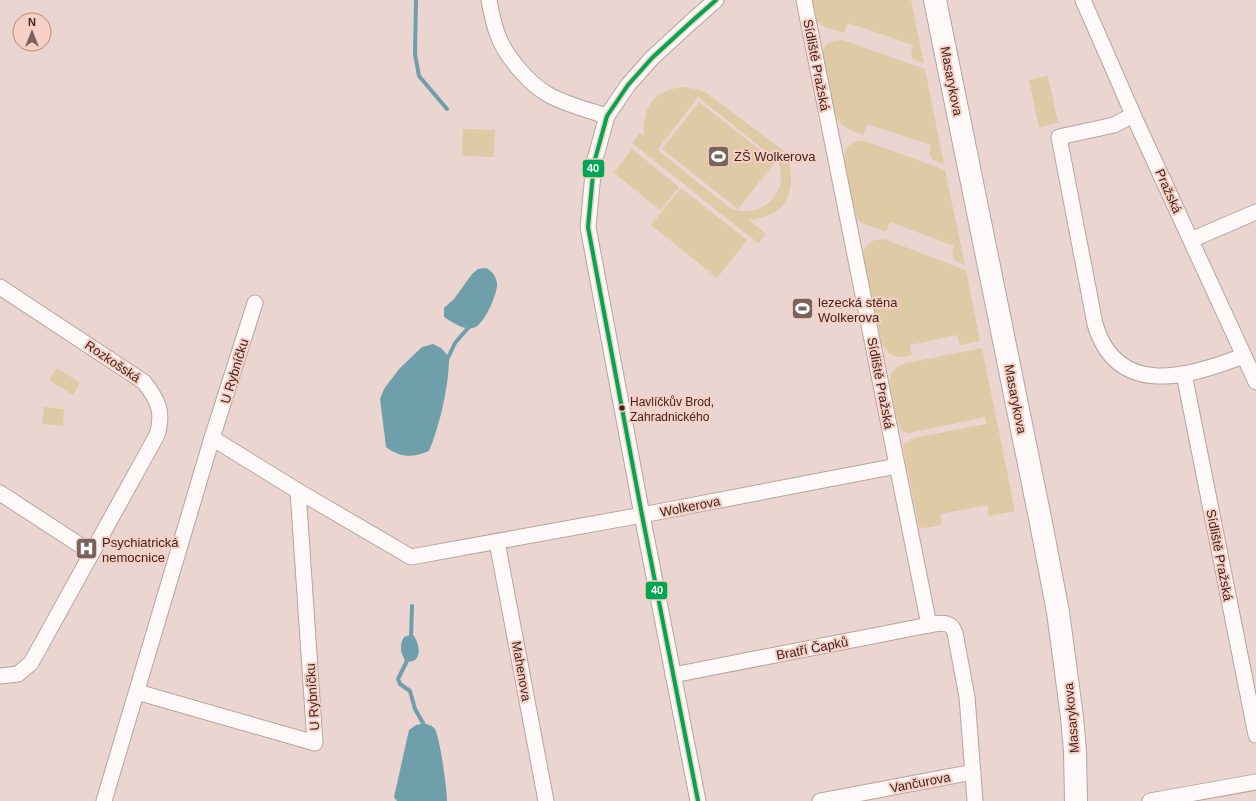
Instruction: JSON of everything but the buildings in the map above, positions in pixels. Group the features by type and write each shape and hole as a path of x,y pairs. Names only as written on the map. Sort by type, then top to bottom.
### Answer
{"main road":[{"name":"Masarykova","path":"935,0 1058,612 1072,717 1076,801"}],"street":[{"path":"489,0 492,19 497,35 524,76 538,89 550,96 607,116"},
{"path":"698,801 672,676 588,227 594,163 607,116 628,85 652,58 716,0"},
{"name":"Sídliště Pražská","path":"804,0 929,625"},
{"name":"Pražská","path":"1083,0 1256,382"},
{"path":"1134,115 1114,125 1059,137 1098,336 1108,354 1118,363 1140,374 1166,376 1184,374 1214,367 1244,356"},
{"path":"1191,240 1256,212"},
{"name":"Rozkošská","path":"0,287 144,382 153,393 160,409 161,423 157,435 31,663 18,674 0,676"},
{"name":"U Rybníčku","path":"104,801 212,438 255,303"},
{"name":"Sídliště Pražská","path":"1184,374 1256,735"},
{"path":"212,438 298,491"},
{"name":"Wolkerova","path":"298,491 411,557 642,515 897,466"},
{"name":"U Rybníčku","path":"137,692 315,743 298,491"},
{"path":"0,492 92,553"},
{"name":"Mahenova","path":"497,542 546,801"},
{"name":"Bratří Čapků","path":"672,676 929,625 943,623 951,625 955,633 967,696 973,772"},
{"path":"973,772 975,801"},
{"name":"Vančurova","path":"820,801 973,772"},
{"path":"1150,801 1256,782"}],"shaded area":[{"path":"811,0 911,0 924,64 913,59 911,53 913,45 848,23 844,33 823,26 816,20"},
{"path":"843,40 925,69 944,164 934,160 930,156 931,145 867,124 863,135 854,132 841,124 835,117 822,54 825,46 830,42"},
{"path":"1048,76 1058,123 1039,127 1029,80"},
{"path":"682,87 705,92 792,157 790,164 791,185 785,202 780,208 767,216 749,220 766,234 758,243 632,143 640,133 644,136 645,117 651,102 664,92","holes":["698,97 777,160 781,171 781,182 777,192 763,207 742,211 730,208 658,149"]},
{"name":"ZŠ Wolkerova","path":"699,102 775,162 738,209 662,149"},
{"path":"463,129 495,130 494,157 462,156"},
{"path":"855,141 865,141 945,170 965,265 955,260 952,253 954,246 890,222 886,232 862,223 855,216 844,158 846,148"},
{"path":"632,149 679,187 660,210 614,173"},
{"path":"681,188 747,240 717,278 651,225"},
{"path":"884,239 966,270 980,341 960,345 957,335 910,345 912,355 899,357 889,353 882,345 863,253 871,242"},
{"path":"982,348 1015,511 989,516 987,505 940,514 942,525 925,528 919,527 903,447 904,444 913,438 986,424 985,417 909,433 902,431 899,426 892,398 890,377 892,372 902,364"},
{"path":"57,368 80,383 73,395 49,380"},
{"path":"44,407 64,409 63,426 42,424"}],"water":[{"path":"486,268 495,276 497,288 490,308 482,322 473,328 465,328 444,317 444,308 454,299 472,274 478,269"},
{"path":"433,344 441,348 449,357 446,392 437,429 429,451 412,456 402,455 391,451 386,447 380,399 384,389 399,369 422,347"},
{"path":"412,634 417,642 419,653 415,660 407,662 401,650 401,643 404,637"},
{"path":"424,723 434,728 437,734 443,764 447,801 397,801 394,797 409,730 416,725"}],"waterway":[{"path":"416,0 415,54 419,76 447,109"},
{"path":"447,360 455,343 470,324"},
{"path":"411,638 412,606"},
{"path":"407,658 398,679 400,684 410,691 415,709 423,723 423,729"}],"transit line":[{"name":"40","path":"698,801 588,227 594,163 607,116 628,85 652,58 716,0"}],"place":[{"name":"ZŠ Wolkerova","path":"718,156"},
{"name":"lezecká stěna Wolkerova","path":"802,309"},
{"name":"Havlíčkův Brod, Zahradnického","path":"622,408"},
{"name":"Psychiatrická nemocnice","path":"86,549"}]}
